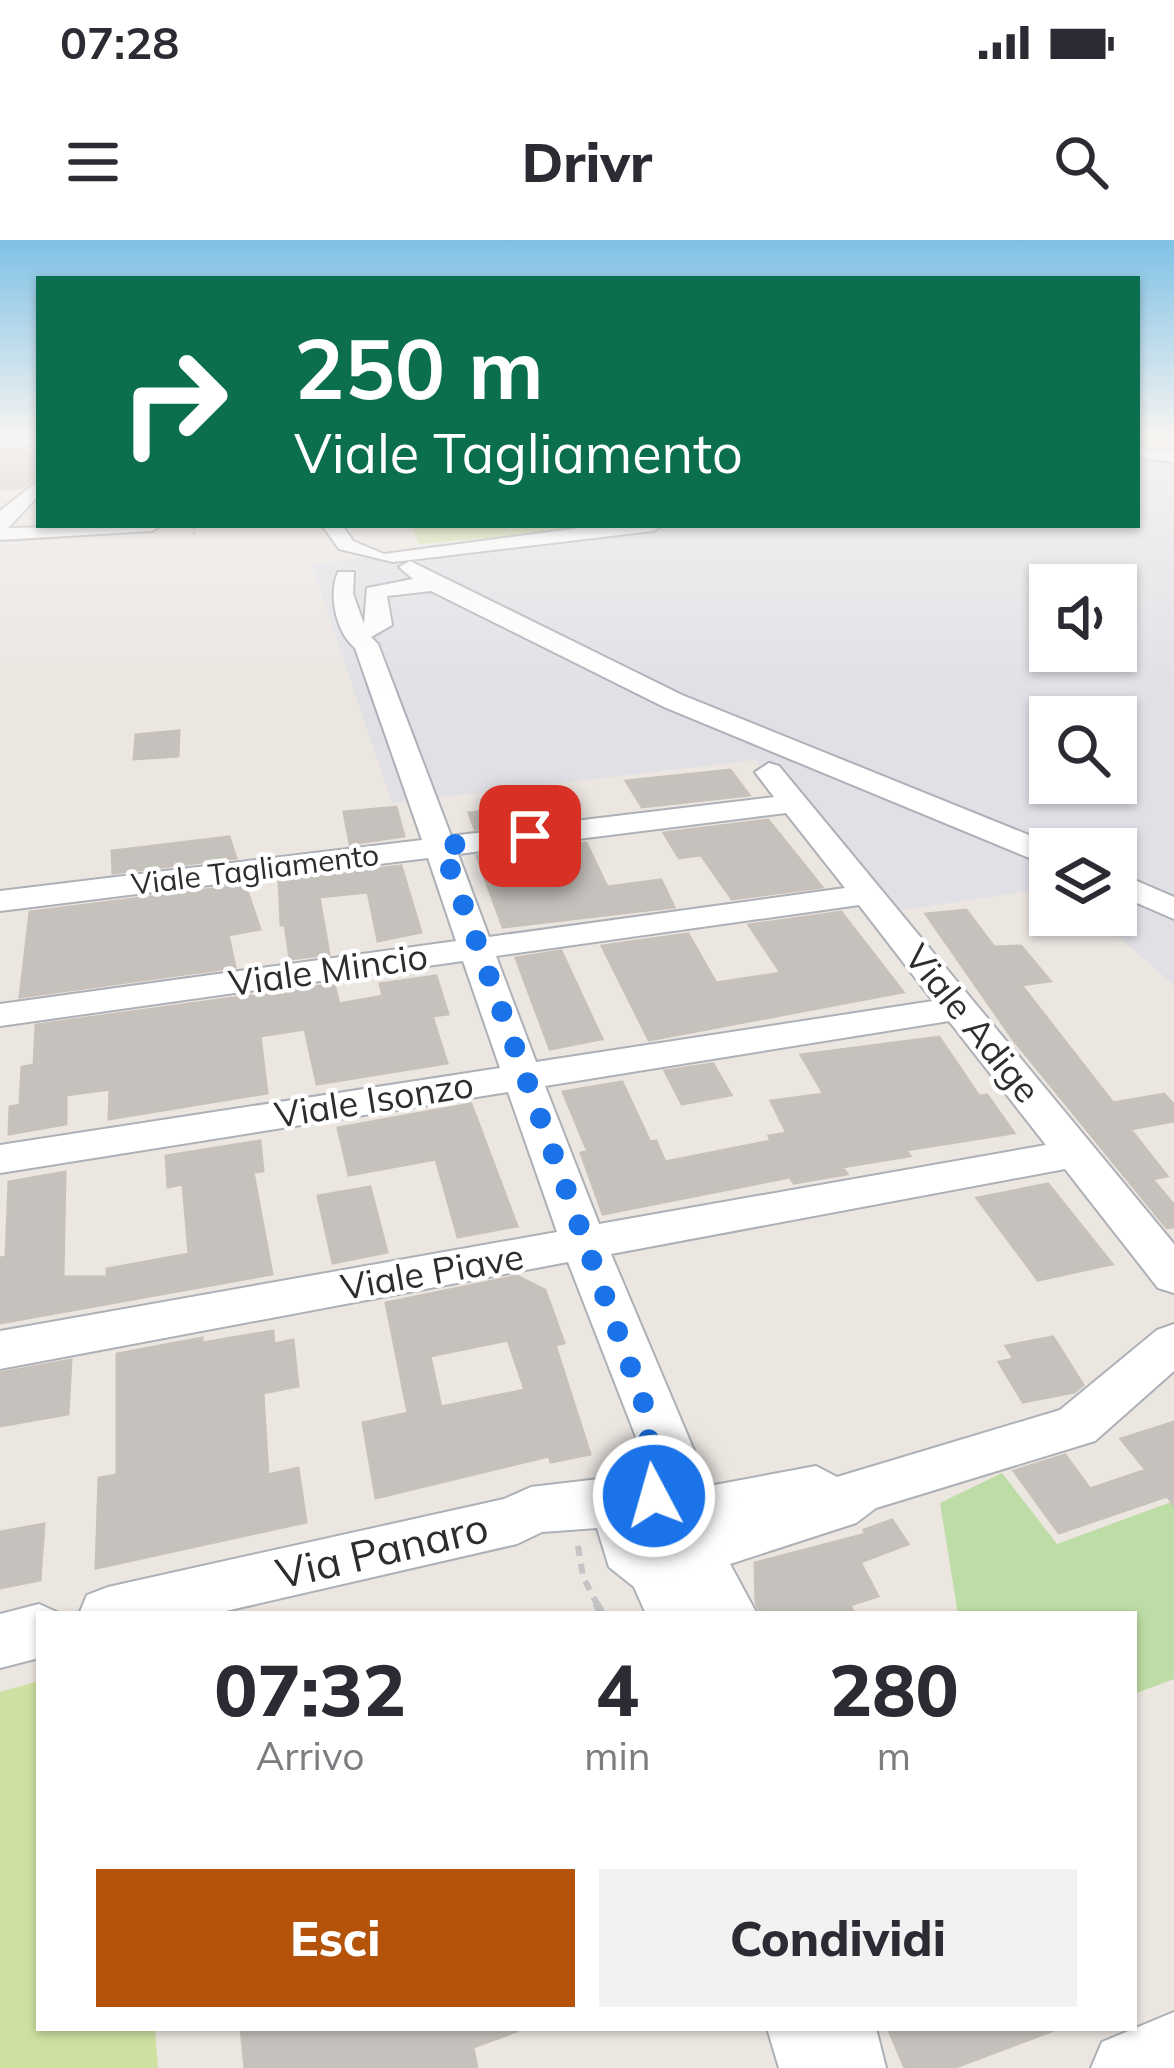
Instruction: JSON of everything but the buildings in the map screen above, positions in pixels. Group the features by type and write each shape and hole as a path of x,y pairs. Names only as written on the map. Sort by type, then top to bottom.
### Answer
{"street":[{"path":"0,534 101,528"},
{"path":"317,528 345,568 341,594 359,641 380,625 375,593 397,586 435,586"},
{"path":"334,528 346,544 673,701 1029,846"},
{"path":"345,568 393,566 488,544 627,528"},
{"path":"393,566 359,597 367,637 646,1410 670,1538 726,1611"},
{"name":"Viale Adige","path":"769,772 1174,1276"},
{"name":"Viale Tagliamento","path":"0,901 795,803"},
{"path":"1137,890 1169,903"},
{"name":"Viale Mincio","path":"0,1015 870,894"},
{"name":"Viale Isonzo","path":"0,1160 961,1008"},
{"name":"Viale Piave","path":"0,1350 1077,1154"},
{"path":"670,1538 837,1507 859,1491 1077,1426 1167,1365"},
{"name":"Via Panaro","path":"120,1611 374,1549 517,1520 670,1538"},
{"path":"0,1640 36,1632"},
{"path":"804,2031 816,2068"},
{"path":"840,2031 849,2068"},
{"path":"1128,2068 1174,2049"}],"path":[{"path":"194,528 194,535"}],"shaded area":[{"path":"1140,522 1174,522 1174,985 1117,936 1137,936 1137,828 1029,828 1029,891 888,912 755,760 392,803 311,564 628,528 1140,528"}],"green space":[{"path":"412,528 601,528 419,544"},
{"path":"1002,1473 1057,1544 1174,1501 1174,1679 1137,1693 1137,1611 958,1611 940,1503"},
{"path":"36,1682 36,2031 155,2031 158,2068 0,2068 0,1692"}],"route":[{"path":"530,836 442,846 646,1410 654,1496"}]}
